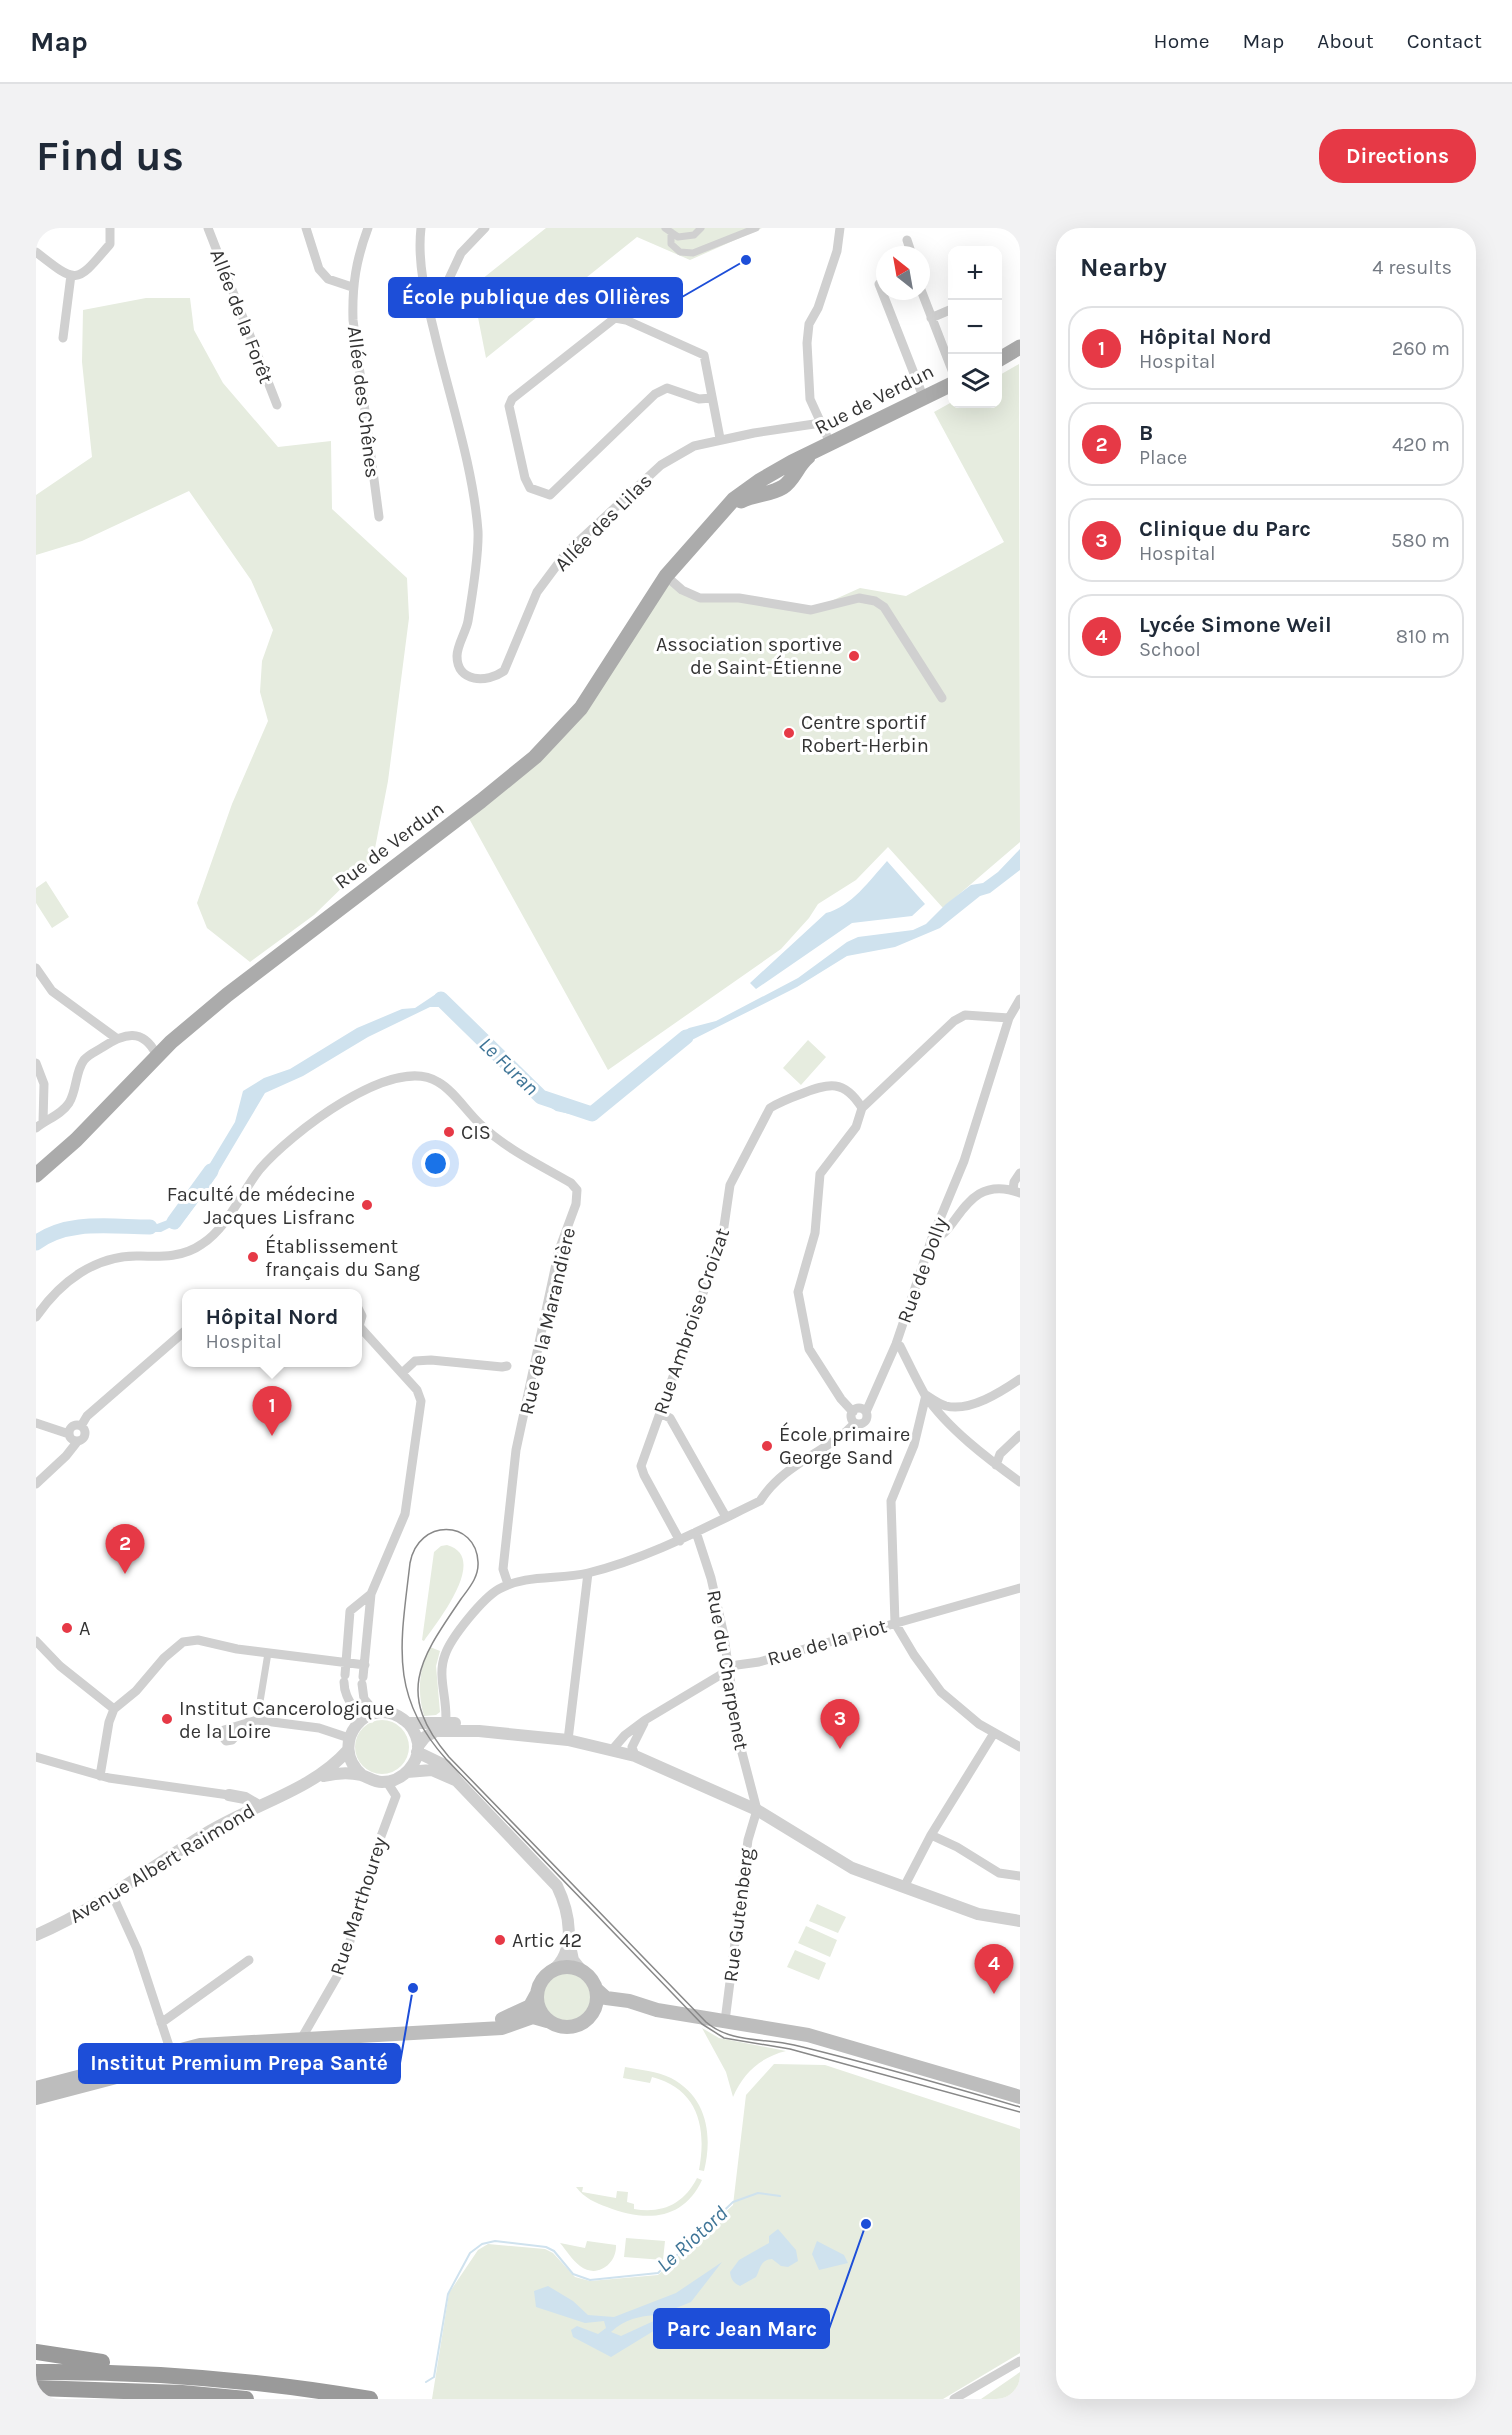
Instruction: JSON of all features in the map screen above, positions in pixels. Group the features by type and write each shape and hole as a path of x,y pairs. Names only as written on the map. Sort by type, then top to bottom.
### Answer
{"highway":[{"path":"36,2352 76,2360 114,2363 130,2373"},
{"path":"36,2372 130,2373 226,2379 370,2399"},
{"path":"36,2388 182,2393 246,2399"},
{"path":"158,2399 170,2398 182,2393"}],"main road":[{"path":"1002,358 1020,347"},
{"name":"Rue de Verdun","path":"36,1174 76,1140 156,1054 227,995 535,758 581,708 666,576 734,499 792,462 815,453 948,386"},
{"path":"481,2029 526,2008 533,2002 541,1981 552,1971 567,1967 581,1970 606,1998 629,2001 657,2010 808,2035 1020,2097"},
{"path":"591,2015 597,2002 596,1989"},
{"path":"536,1995 539,2010 547,2020"},
{"path":"36,2088 200,2045 502,2028 533,2017 559,2026 575,2026 602,2009 657,2010"},
{"path":"36,2100 181,2060 227,2044"}],"street":[{"path":"36,252 64,274 85,273 111,244 110,228"},
{"name":"Allée de la Forêt","path":"208,228 277,405"},
{"path":"306,228 319,268 328,279 352,287"},
{"name":"Allée des Chênes","path":"368,228 360,250 352,287 353,320 379,518"},
{"name":"Allée des Lilas","path":"421,228 422,269 428,306 468,469 478,533 467,623 456,655 461,671 472,679 485,680 504,671 537,592 566,553 661,465 694,446 720,439 821,423"},
{"path":"428,306 440,298 461,253 485,228"},
{"path":"668,230 678,237 694,235 701,228"},
{"path":"668,230 671,244 680,252 693,253 744,230 756,228"},
{"path":"831,445 810,399 807,343 809,324 818,308 837,251 840,228"},
{"path":"907,240 909,246"},
{"path":"63,338 71,275"},
{"path":"885,300 924,399"},
{"path":"925,300 948,360"},
{"path":"931,318 948,311"},
{"path":"712,398 699,399 667,388 655,394 550,495 530,488 525,478 508,406 512,399 615,318 626,320 704,355 720,439"},
{"path":"666,576 682,590 700,598 739,598 811,610 859,598 876,601 884,607 942,698"},
{"path":"36,968 52,991 116,1038"},
{"name":"Rue de Dolly","path":"1020,999 1009,1018 964,1161 932,1238 896,1344 900,1346 926,1395 944,1418 996,1465 1020,1482"},
{"path":"854,1412 841,1400 809,1349 798,1292 815,1233 820,1174 856,1127 862,1108 954,1021 965,1015 1009,1018"},
{"path":"40,1125 61,1112 70,1102 80,1067 85,1058 116,1038 137,1036 147,1040 156,1054"},
{"path":"36,1063 44,1084 40,1125"},
{"name":"Rue de la Marandière","path":"36,1317 50,1298 70,1278 88,1268 114,1259 181,1254 203,1244 221,1226 261,1169 288,1140 317,1117 363,1092 397,1078 420,1075 439,1082 481,1125 512,1149 571,1183 578,1190 576,1204 560,1250 516,1450 503,1569 508,1584"},
{"name":"Rue Ambroise Croizat","path":"680,1541 641,1466 722,1240 730,1185 770,1108 827,1084 841,1087 854,1095 862,1108"},
{"path":"932,1238 938,1238 944,1233 967,1201 983,1192 1002,1189 1016,1192 1014,1182 1020,1173"},
{"path":"362,1330 417,1390 421,1401 405,1514 371,1594 362,1681 364,1699 376,1713"},
{"path":"81,1426 87,1416 182,1333"},
{"path":"445,1726 442,1670 445,1654 486,1599 508,1584 588,1573 680,1541 760,1501 767,1490 799,1462 848,1431 855,1423 864,1422 866,1412 896,1344"},
{"path":"402,1373 415,1361 430,1359 507,1366"},
{"path":"1020,1379 961,1408 945,1406 926,1395 914,1445 891,1501 895,1623 914,1655 941,1692 960,1710 994,1734 1020,1747"},
{"path":"855,1423 852,1416 854,1412 860,1409 866,1412"},
{"path":"660,1413 670,1418 726,1517"},
{"path":"36,1424 69,1434 72,1440 77,1442"},
{"path":"69,1434 73,1426 81,1426"},
{"path":"36,1484 66,1456 77,1442 82,1440 86,1434 81,1426"},
{"path":"996,1465 1000,1454 1020,1435"},
{"name":"Rue du Charpenet","path":"696,1532 714,1588 740,1746 757,1810"},
{"path":"568,1740 588,1573"},
{"name":"Rue de la Piot","path":"612,1750 625,1735 645,1720 737,1665 759,1662 1020,1588"},
{"path":"360,1721 357,1711 345,1694 350,1611 371,1594"},
{"path":"100,1776 109,1722 114,1709 136,1691 164,1658 183,1642 198,1640 223,1647 365,1665"},
{"path":"36,1641 60,1666 114,1709"},
{"path":"268,1653 252,1721 320,1728 349,1744"},
{"path":"457,1781 432,1770 371,1780 362,1775 352,1764 349,1744 360,1721 376,1713 394,1714 408,1723 415,1733 418,1749 443,1764 557,1886 566,1904 568,1939 573,1960 581,1970"},
{"path":"635,1756 632,1747 645,1720"},
{"path":"408,1723 568,1740 635,1756 757,1810 852,1868 978,1914 1020,1921"},
{"path":"397,1777 414,1764 418,1749 427,1735 445,1726"},
{"path":"904,1887 931,1834 994,1734"},
{"name":"Avenue Albert Raimond","path":"320,1776 349,1744"},
{"path":"36,1757 100,1776 229,1795 245,1798 257,1805"},
{"name":"Avenue Albert Raimond","path":"36,1935 59,1925 112,1894 210,1831 257,1805 320,1776 338,1773 362,1775"},
{"name":"Rue Marthourey","path":"300,2041 342,1968 380,1839 394,1801 397,1777"},
{"name":"Rue Gutenberg","path":"724,2021 748,1840 757,1810"},
{"path":"931,1834 999,1873 1020,1876"},
{"path":"112,1894 136,1949 171,2052"},
{"path":"552,1971 561,1962 568,1939"},
{"path":"161,2023 249,1960"},
{"path":"954,2399 1020,2361"}],"shaded area":[{"path":"546,228 762,228 690,260 637,237 486,358 472,287"},
{"path":"146,298 190,298 194,330 223,383 278,447 331,441 332,509 407,578 409,618 388,781 372,864 354,876 314,915 250,962 207,928 197,903 232,804 268,721 260,692 262,661 273,630 251,580 189,491 82,541 36,555 36,495 92,457 82,362 83,310"},
{"name":"Centre sportif Robert-Herbin","path":"1019,364 1020,842 943,908 888,847 856,880 818,904 809,918 781,949 608,1070 466,813 581,708 666,576 700,598 739,598 811,610 860,588 906,596 1004,542 934,412 948,404 948,408 1002,408 1002,374"},
{"path":"46,881 69,917 52,928 36,903 36,888"},
{"path":"808,1040 826,1057 801,1085 783,1068"},
{"path":"447,1545 459,1552 463,1562 462,1576 448,1605 424,1641 422,1640 434,1552 441,1546"},
{"path":"430,1647 440,1651 436,1666 440,1712 436,1715 424,1716 420,1698 420,1681 423,1664"},
{"path":"382,1720 392,1722 401,1728 407,1737 409,1747 407,1757 401,1766 392,1772 382,1774 372,1772 363,1766 357,1757 355,1747 357,1737 363,1728 372,1722"},
{"path":"817,1904 846,1917 838,1933 809,1921"},
{"path":"806,1926 837,1940 830,1957 798,1943"},
{"path":"795,1950 826,1963 819,1980 787,1967"},
{"path":"566,1972 584,1979 591,1997 584,2015 566,2022 548,2015 541,1997 548,1979"},
{"path":"702,2028 719,2038 786,2051 769,2057 754,2067 737,2088 733,2097 726,2072"},
{"path":"774,2064 825,2065 1020,2129 1020,2353 943,2399 432,2399 449,2293 478,2250 488,2244 545,2249 553,2253 575,2277 590,2281 658,2275 733,2205 746,2095"},
{"path":"625,2067 654,2072 671,2078 693,2095 700,2106 707,2131 708,2144 704,2171 699,2170 702,2139 700,2125 689,2100 668,2083 652,2077 650,2083 623,2078"},
{"path":"697,2178 702,2180 694,2194 684,2204 674,2211 649,2216 621,2212 594,2202 586,2197 576,2187 583,2187 582,2192 616,2198 617,2191 628,2192 627,2202 634,2204 634,2209 654,2210 679,2201 686,2195"},
{"path":"626,2238 665,2241 663,2260 624,2257"},
{"path":"587,2241 616,2245 613,2258 605,2268 586,2270 574,2261 560,2243 585,2248"},
{"path":"1020,2372 1020,2399 981,2399"}],"water":[{"path":"1020,849 1020,870 990,893 980,896 940,928 895,947 847,956 797,987 668,1052 653,1071 637,1082 615,1103 588,1116 556,1111 519,1087 472,1026 443,1007 430,1007 368,1037 303,1076 265,1093 208,1189 186,1218 173,1226 161,1232 122,1225 86,1227 36,1242 36,1235 50,1229 66,1228 82,1222 120,1220 149,1227 173,1218 197,1192 209,1165 235,1122 243,1091 264,1078 290,1069 357,1028 402,1009 415,1008 436,994 447,997 493,1040 501,1048 517,1076 534,1091 544,1095 556,1106 575,1109 590,1106 613,1098 621,1092 637,1072 689,1028 716,1021 798,978 847,942 858,937 913,930 926,924 946,904 971,885 983,883 998,872"},
{"path":"887,861 925,904 912,916 852,923 756,989 750,983 826,913 852,899"},
{"path":"778,2229 796,2250 798,2261 788,2267 781,2266 772,2259 765,2261 756,2277 740,2286 736,2284 730,2272 739,2260 769,2243 769,2236"},
{"path":"817,2241 844,2255 848,2263 819,2270 812,2254"},
{"path":"722,2262 691,2302 666,2312 665,2324 611,2357 573,2337 571,2330 577,2326 598,2334 606,2328 604,2321 585,2323 536,2307 534,2291 548,2286 573,2301 588,2315 614,2317 676,2293","holes":["657,2315 658,2319 621,2336 611,2332 627,2321 638,2317"]}],"waterway":[{"name":"Le Furan","path":"441,999 541,1097 592,1114 686,1037"},
{"name":"Le Furan","path":"174,1222 211,1171"},
{"name":"Le Furan","path":"36,1243 49,1235 76,1227 150,1227"},
{"name":"Le Riotord","path":"426,2382 434,2377 448,2294 470,2253 482,2244 495,2241 546,2247 554,2251 573,2274 590,2280 658,2273 733,2202 758,2193 780,2196"}],"tram line":[{"path":"1020,2107 822,2052 783,2043 737,2037 715,2029 706,2022 449,1757 432,1734 422,1714 418,1694 419,1676 425,1658 435,1640 473,1582 478,1562 475,1548 468,1538 458,1532 446,1530 435,1532 424,1538 415,1548 410,1563 402,1643 407,1690 427,1735 446,1759 702,2024 724,2038 790,2049 1020,2112"}],"place":[{"name":"École publique des Ollières","path":"746,260"},
{"name":"Association sportive de Saint-Étienne","path":"854,656"},
{"name":"Centre sportif Robert-Herbin","path":"789,733"},
{"name":"CIS","path":"449,1132"},
{"name":"Faculté de médecine Jacques Lisfranc","path":"367,1205"},
{"name":"Établissement français du Sang","path":"253,1257"},
{"name":"Hôpital Nord","path":"272,1436"},
{"name":"École primaire George Sand","path":"767,1446"},
{"name":"B","path":"125,1574"},
{"name":"A","path":"67,1628"},
{"name":"Institut Cancerologique de la Loire","path":"167,1719"},
{"name":"Clinique du Parc","path":"840,1749"},
{"name":"Artic 42","path":"500,1940"},
{"name":"Institut Premium Prepa Santé","path":"413,1988"},
{"name":"Lycée Simone Weil","path":"994,1994"},
{"name":"Parc Jean Marc","path":"866,2224"}]}
